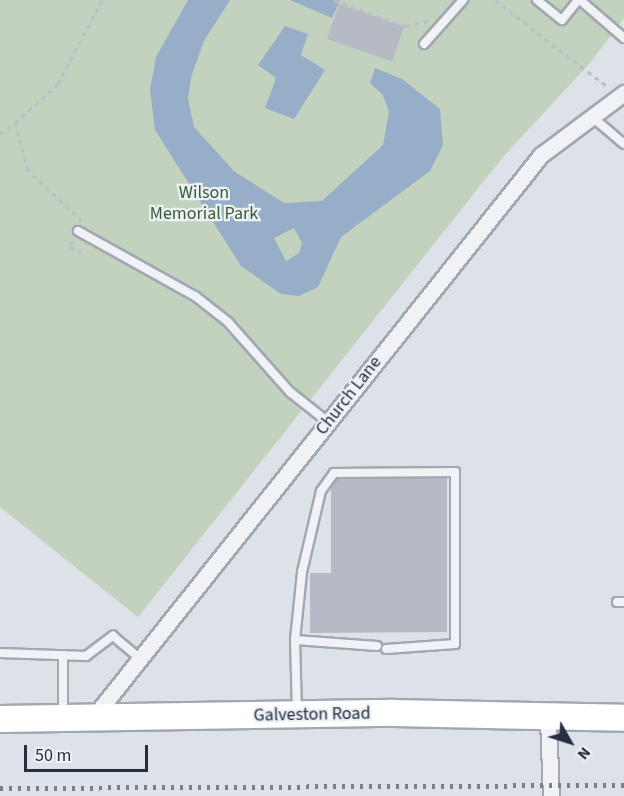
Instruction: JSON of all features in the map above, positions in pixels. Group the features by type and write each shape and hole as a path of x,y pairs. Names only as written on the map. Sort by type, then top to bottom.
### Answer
{"main road":[{"name":"Galveston Road","path":"0,719 297,715 624,718"}],"street":[{"name":"Church Lane","path":"92,719 541,155 590,115 622,95"},
{"path":"548,719 551,796"}],"lane":[{"path":"424,45 463,0"},
{"path":"537,0 562,20 579,0 624,38"},
{"path":"590,115 624,144"},
{"path":"78,231 195,296 228,322 290,392 328,422"},
{"path":"297,715 295,640 302,572 321,491 334,473 454,472 455,644 386,649"},
{"path":"0,653 86,656 112,636 140,659"},
{"path":"295,640 377,646"},
{"path":"63,655 63,719"}],"path":[{"path":"0,134 58,84 102,0"},
{"path":"334,0 406,26 438,16 445,20"},
{"path":"495,0 622,95"},
{"path":"15,123 28,170 61,204 84,218 70,247 81,252"}],"green space":[{"name":"Wilson Memorial Park","path":"0,0 624,0 624,18 590,63 503,157 138,617 0,507"}],"water":[{"path":"188,0 230,0 204,41 192,74 188,98 194,127 235,172 284,203 322,201 383,145 389,112 383,95 370,83 375,68 402,79 440,109 443,145 430,171 341,237 318,287 299,296 281,294 241,266 155,130 150,90 156,57","holes":["294,228 302,243 299,253 286,261 274,238"]},
{"path":"290,0 340,0 332,18"},
{"path":"285,26 308,34 301,55 325,70 294,119 265,108 276,78 258,65"}],"building":[{"path":"339,4 404,26 392,61 327,39"},
{"path":"447,478 447,632 310,633 310,573 331,573 331,488 337,479"}],"railway":[{"path":"0,788 624,785"}]}
